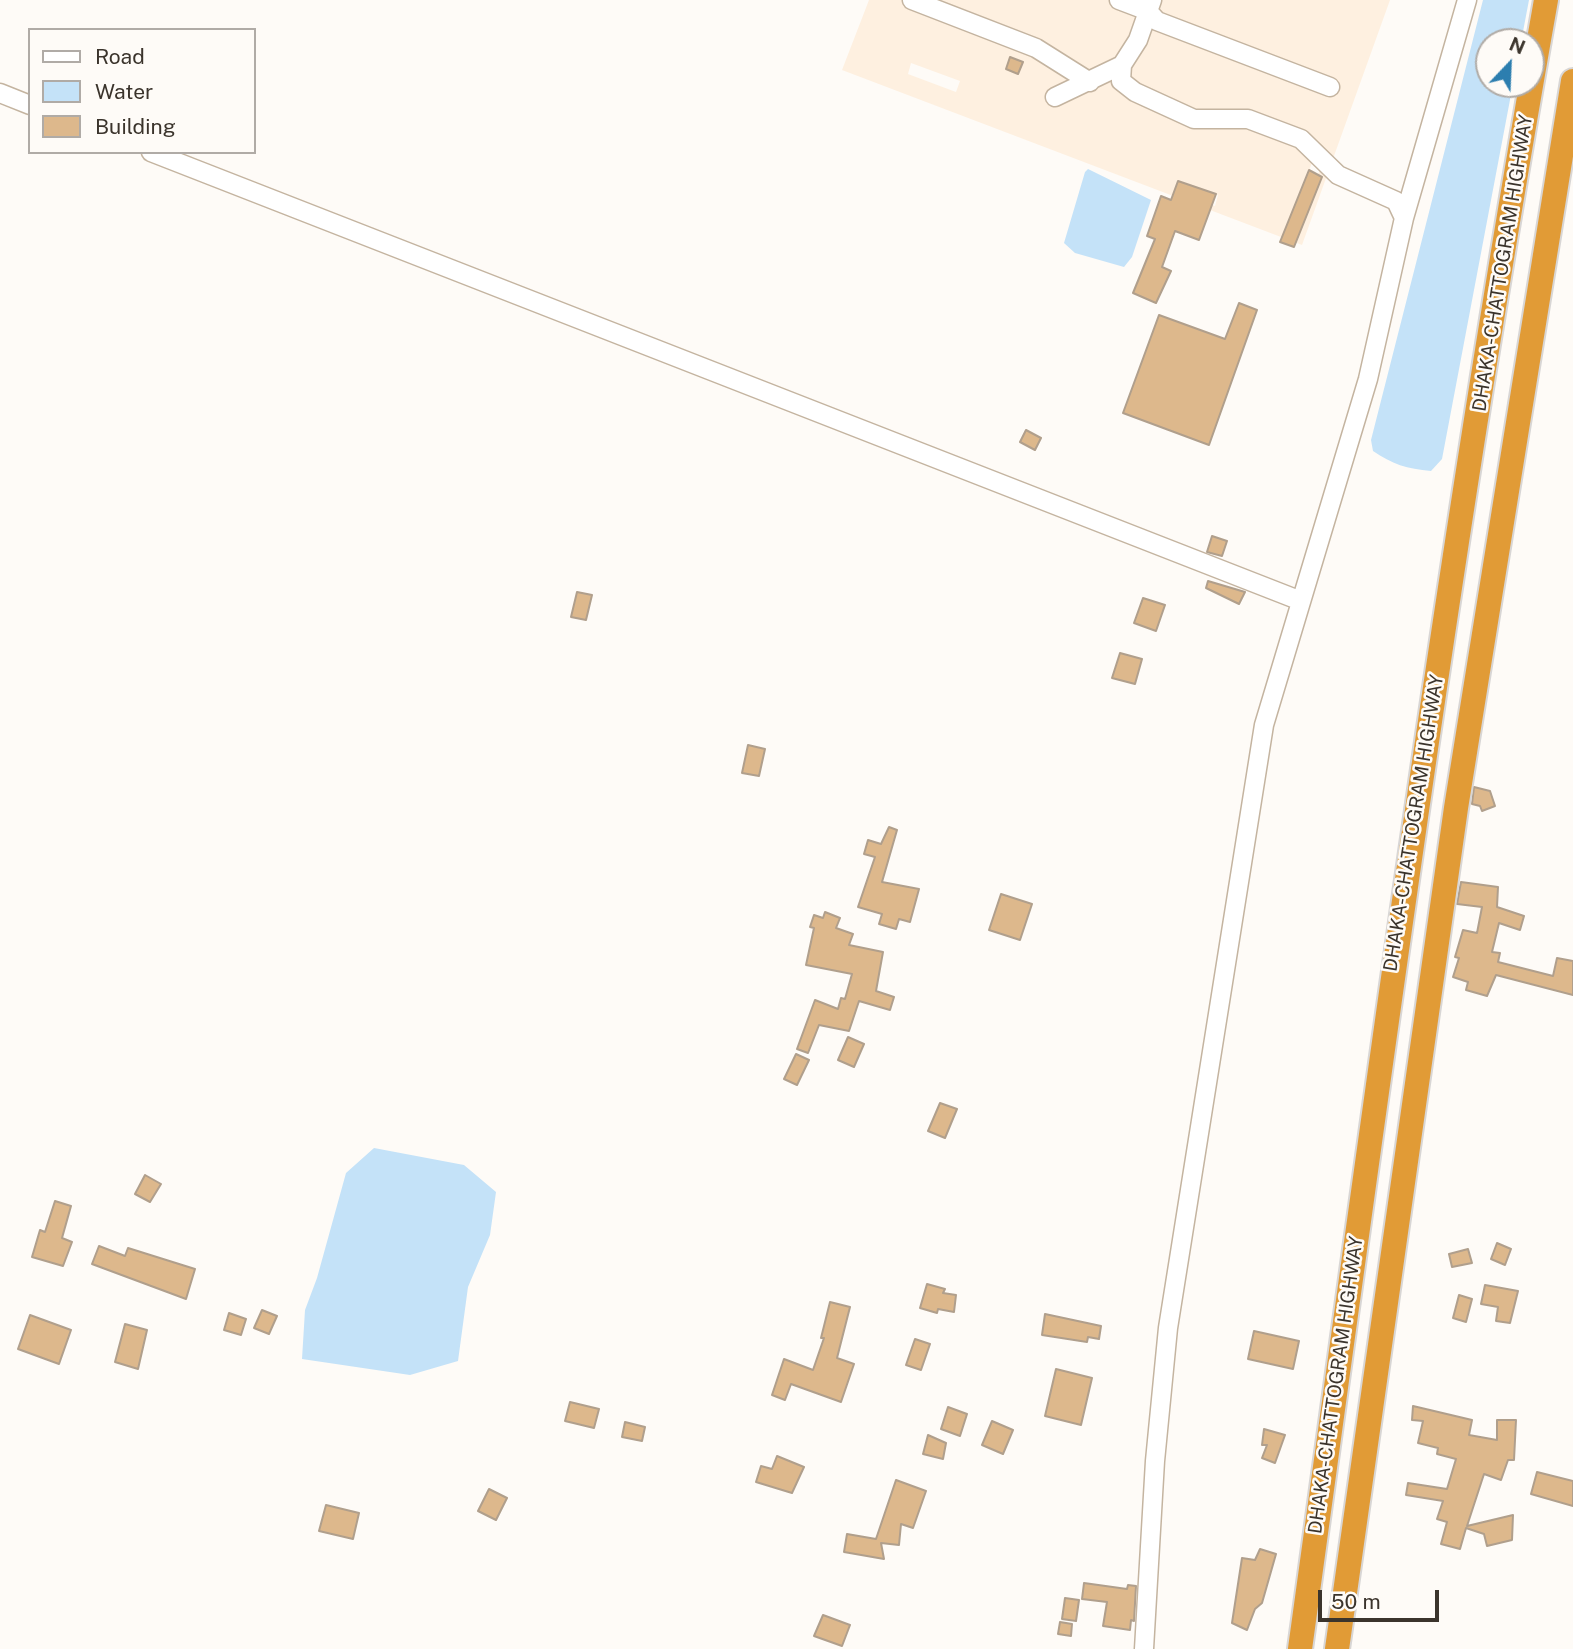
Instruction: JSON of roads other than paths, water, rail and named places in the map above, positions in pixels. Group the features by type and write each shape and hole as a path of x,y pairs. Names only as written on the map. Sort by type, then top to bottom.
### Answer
{"highway":[{"name":"DHAKA-CHATTOGRAM HIGHWAY","path":"1300,1649 1395,952 1458,533 1546,0"},
{"name":"DHAKA-CHATTOGRAM HIGHWAY","path":"1338,1649 1455,808 1573,81"}],"street":[{"path":"912,0 1036,48 1090,82"},
{"path":"1119,0 1150,5"},
{"path":"1144,1649 1155,1461 1168,1328 1264,725 1368,379 1404,218 1467,0"},
{"path":"1150,5 1138,40 1122,65 1121,81 1175,112 1194,119 1248,119 1301,139 1338,175 1396,201 1404,218"},
{"path":"1150,5 1157,21 1330,87"},
{"path":"1055,97 1122,65"},
{"path":"0,93 28,104"},
{"path":"156,154 1301,601"}],"water":[{"path":"1483,0 1529,0 1524,28 1476,28"},
{"path":"1475,31 1475,98 1510,98 1442,459 1431,471 1400,465 1373,451 1371,440"},
{"path":"1088,169 1151,200 1132,257 1124,267 1075,253 1064,243"},
{"path":"374,1148 464,1165 496,1192 490,1235 468,1287 458,1361 410,1375 302,1359 305,1310 317,1278 346,1173"}]}
